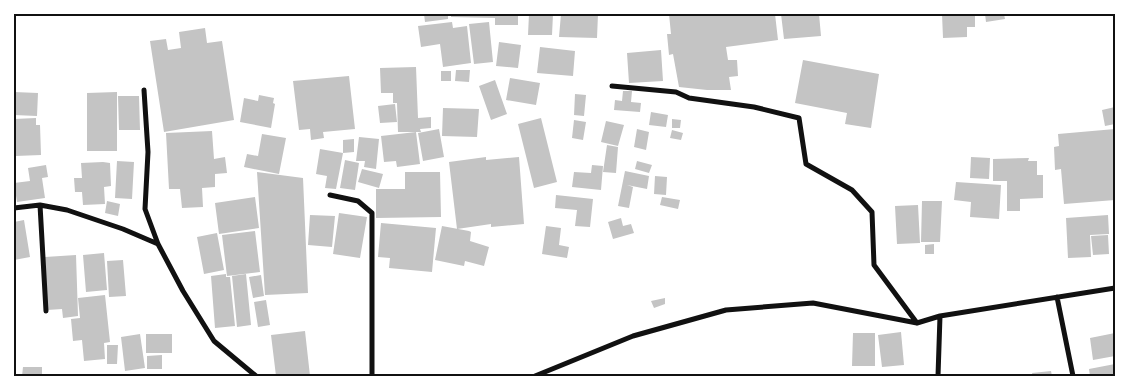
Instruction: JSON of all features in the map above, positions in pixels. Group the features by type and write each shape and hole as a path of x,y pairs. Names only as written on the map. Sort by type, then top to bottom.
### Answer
{"street":[{"path":"612,86 676,92 689,98 754,107 799,118 806,164 852,190 872,212 874,264 917,323"},
{"path":"144,90 148,152 146,209 158,244 183,291 214,341 256,376"},
{"path":"330,195 358,201 372,213 372,376"},
{"path":"14,208 40,205 67,210 123,229 158,244"},
{"path":"40,205 46,311"},
{"path":"535,376 633,336 726,310 813,303 917,323 940,316 1115,288"},
{"path":"1057,297 1073,376"},
{"path":"938,376 940,316"}],"building":[{"path":"424,14 448,14 448,19 425,22"},
{"path":"451,14 518,14 518,25 495,25 495,18 451,17"},
{"path":"529,14 553,14 552,35 528,35"},
{"path":"561,14 598,14 597,38 559,37"},
{"path":"669,14 775,14 778,40 726,47 728,60 737,60 738,76 729,77 731,90 679,87 673,54 669,55 667,34 671,34"},
{"path":"781,14 819,14 821,36 784,39"},
{"path":"942,14 975,14 975,27 967,27 967,37 943,38"},
{"path":"985,14 1004,14 1005,19 986,22"},
{"path":"452,22 453,28 467,26 471,63 443,67 440,44 421,47 418,26"},
{"path":"489,22 493,62 474,64 469,24"},
{"path":"205,28 207,43 222,41 234,120 164,132 150,41 166,39 168,50 181,48 179,32"},
{"path":"499,42 521,45 518,68 496,66"},
{"path":"540,47 575,51 573,76 537,73"},
{"path":"661,50 663,81 629,83 627,53"},
{"path":"803,60 879,74 871,128 845,124 847,113 795,103"},
{"path":"416,67 418,118 431,117 431,128 420,129 421,132 398,132 397,103 393,103 393,93 381,93 380,68"},
{"path":"456,70 470,70 469,82 455,81"},
{"path":"441,71 451,71 451,81 441,81"},
{"path":"349,76 355,129 323,132 324,138 311,140 310,129 299,130 293,81"},
{"path":"510,78 540,83 536,105 506,100"},
{"path":"495,80 507,114 491,120 479,86"},
{"path":"623,91 632,91 631,102 641,103 640,112 614,110 615,100 622,101"},
{"path":"14,92 38,93 37,116 14,115"},
{"path":"117,92 117,151 87,151 87,93"},
{"path":"575,94 586,95 584,116 574,115"},
{"path":"259,95 274,98 273,103 275,104 271,128 240,122 244,98 258,101"},
{"path":"118,96 139,96 140,130 119,130"},
{"path":"395,104 397,122 380,123 378,106"},
{"path":"1115,107 1115,124 1105,126 1102,110"},
{"path":"443,108 479,109 477,137 442,136"},
{"path":"651,112 668,115 666,127 649,125"},
{"path":"36,118 36,125 40,125 41,155 15,156 14,119"},
{"path":"541,118 557,182 534,188 518,124"},
{"path":"672,119 681,120 680,128 672,128"},
{"path":"574,120 586,122 583,140 572,138"},
{"path":"606,121 624,125 618,146 601,142"},
{"path":"439,129 444,157 423,161 418,133"},
{"path":"637,129 649,132 646,150 634,147"},
{"path":"1115,129 1115,200 1064,204 1061,169 1055,170 1054,147 1059,146 1058,134"},
{"path":"672,130 683,133 681,140 670,138"},
{"path":"212,131 214,159 225,157 227,173 215,174 215,187 202,188 203,207 182,208 180,189 169,189 166,133"},
{"path":"416,132 420,164 397,167 396,161 384,162 381,136"},
{"path":"262,134 286,138 279,174 244,167 247,154 258,156"},
{"path":"359,137 379,139 376,169 364,167 365,161 356,161"},
{"path":"354,139 354,152 343,153 343,140"},
{"path":"607,145 618,147 616,173 603,172"},
{"path":"320,149 343,153 336,189 325,188 327,176 316,174"},
{"path":"486,157 486,160 519,157 524,224 491,227 491,224 457,229 449,162"},
{"path":"971,157 990,158 989,179 970,178"},
{"path":"1029,158 1028,161 1037,161 1037,175 1043,175 1043,198 1020,199 1020,211 1007,211 1007,181 993,181 993,159"},
{"path":"345,160 359,163 355,190 340,188"},
{"path":"117,161 134,162 132,199 115,198"},
{"path":"637,161 652,165 649,173 635,169"},
{"path":"81,163 110,163 111,186 104,187 105,204 83,205 82,192 75,192 74,178 82,178"},
{"path":"46,165 48,177 42,178 45,198 17,202 14,183 30,181 28,168"},
{"path":"592,165 603,166 601,190 572,187 574,172 591,173"},
{"path":"362,169 383,174 379,188 358,182"},
{"path":"625,171 649,176 647,189 627,185 633,187 629,208 618,206"},
{"path":"257,172 303,178 308,293 265,295"},
{"path":"405,172 440,172 441,217 376,218 376,189 405,189"},
{"path":"655,176 667,177 666,195 654,194"},
{"path":"956,182 1001,185 999,219 970,217 971,202 954,200"},
{"path":"556,195 593,199 590,227 575,226 577,210 555,208"},
{"path":"255,197 259,228 219,234 215,203"},
{"path":"662,197 680,200 678,209 660,205"},
{"path":"107,201 120,204 118,216 105,213"},
{"path":"922,201 942,201 940,242 921,242"},
{"path":"918,205 920,243 897,244 895,206"},
{"path":"339,213 367,217 360,258 333,254"},
{"path":"310,215 335,216 332,247 308,245"},
{"path":"1108,215 1109,234 1090,235 1091,257 1068,258 1066,218"},
{"path":"621,218 623,226 631,224 634,233 613,239 608,222"},
{"path":"24,220 30,257 14,260 14,222"},
{"path":"381,223 436,228 432,272 389,268 390,258 378,257"},
{"path":"442,226 469,231 471,232 470,241 489,247 484,266 465,261 464,266 435,260"},
{"path":"546,226 561,228 559,245 569,247 567,258 542,254"},
{"path":"255,231 260,272 227,276 222,235"},
{"path":"217,233 224,270 204,274 197,237"},
{"path":"1108,235 1109,254 1093,255 1091,236"},
{"path":"934,244 934,254 925,254 925,245"},
{"path":"104,253 107,290 86,292 83,255"},
{"path":"76,255 78,316 63,318 62,309 47,310 45,257"},
{"path":"123,260 126,296 109,297 107,261"},
{"path":"226,274 226,277 230,277 235,326 215,328 211,276"},
{"path":"246,274 251,325 237,327 232,276"},
{"path":"261,275 264,296 253,298 249,277"},
{"path":"105,295 110,342 104,343 105,359 84,361 82,340 73,341 71,319 80,318 78,298"},
{"path":"665,298 665,304 654,308 651,301"},
{"path":"266,300 270,325 258,327 254,302"},
{"path":"305,331 310,376 276,376 271,335"},
{"path":"901,332 904,365 882,367 878,335"},
{"path":"853,333 875,333 875,366 852,366"},
{"path":"1115,333 1115,356 1093,360 1090,338"},
{"path":"140,334 145,368 125,371 121,337"},
{"path":"146,334 172,334 172,353 146,353"},
{"path":"107,345 118,345 117,364 107,364"},
{"path":"162,355 162,369 147,369 147,356"},
{"path":"1115,364 1115,376 1090,376 1089,369"},
{"path":"23,367 42,367 42,376 22,376"},
{"path":"1051,371 1052,376 1033,376 1032,373"}]}
